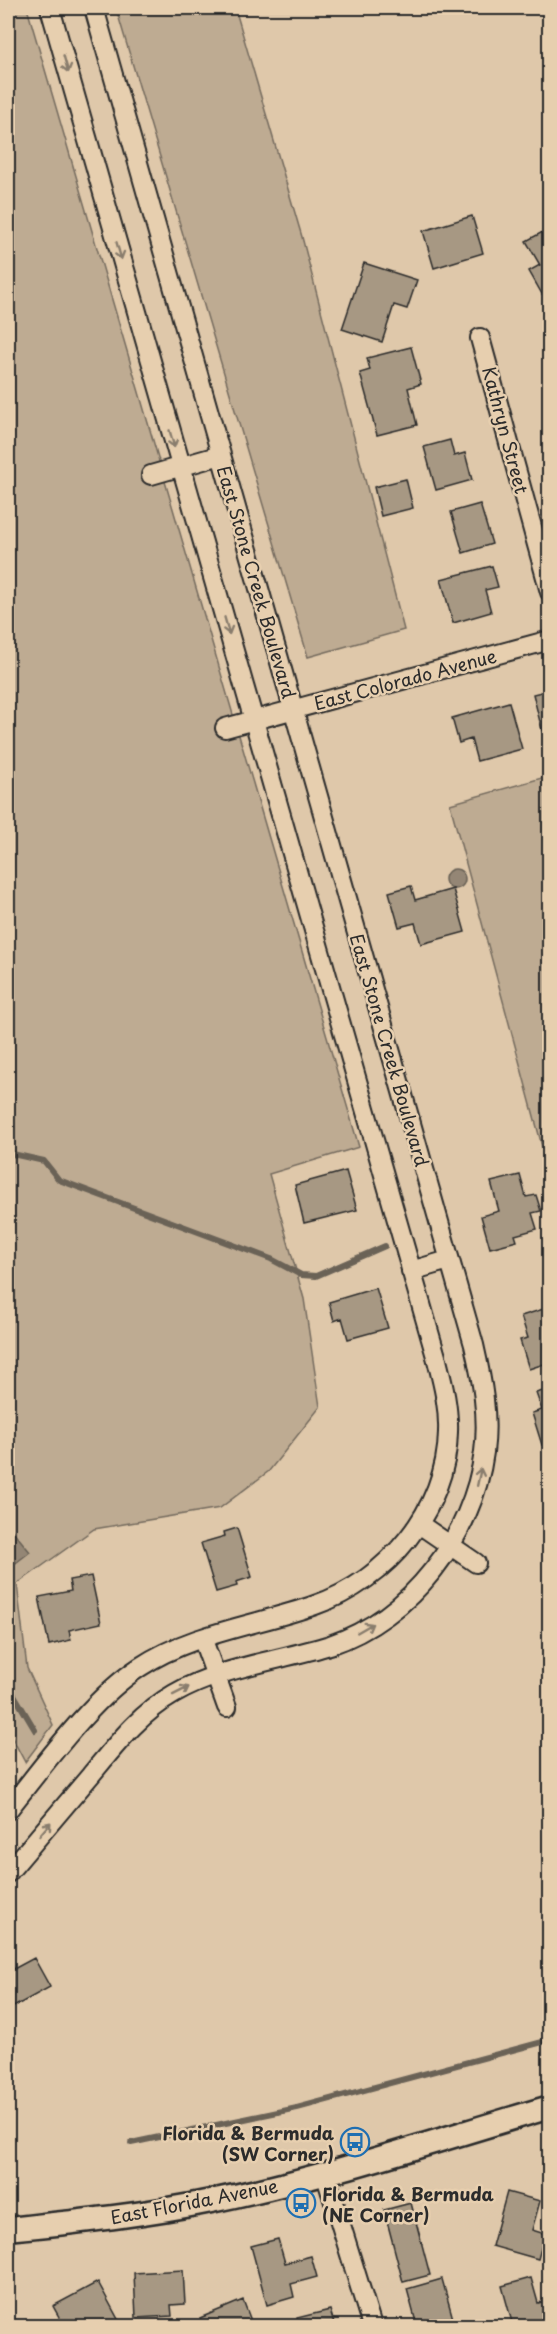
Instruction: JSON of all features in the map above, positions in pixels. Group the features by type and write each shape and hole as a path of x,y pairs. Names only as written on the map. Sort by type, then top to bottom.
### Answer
{"street":[{"path":"8,1810 118,1683 141,1666 172,1650 316,1605 342,1594 367,1578 390,1558 419,1524 430,1505 447,1450 448,1414 437,1360 50,8"},
{"name":"East Stone Creek Boulevard","path":"8,1873 134,1725 173,1695 216,1676 331,1644 383,1617 418,1588 450,1546 476,1490 484,1452 486,1420 482,1380 449,1260 94,8"},
{"name":"Kathryn Street","path":"480,338 549,592"},
{"path":"151,475 221,455"},
{"name":"East Colorado Avenue","path":"225,728 549,640"},
{"path":"411,1271 449,1260"},
{"path":"419,1524 476,1563"},
{"path":"203,1640 227,1707"},
{"name":"East Florida Avenue","path":"8,2229 111,2218 211,2202 325,2173 549,2107"},
{"path":"325,2173 372,2326"}],"shaded area":[{"path":"8,8 27,8 359,1147 269,1174 304,1299 320,1407 269,1471 220,1508 94,1529 17,1584 27,1668 53,1725 25,1762 8,1730"},
{"path":"116,8 235,8 302,237 404,630 308,657"},
{"path":"550,776 549,1172 450,804"},
{"path":"451,869 459,869 465,875 465,883 459,889 451,889 445,883 445,875"},
{"path":"8,1525 30,1552 8,1569"}],"building":[{"path":"472,216 483,253 434,268 423,231"},
{"path":"550,228 550,290 542,294 529,271 540,265 526,241"},
{"path":"364,263 417,280 407,309 394,305 382,342 342,329"},
{"path":"411,347 421,384 408,388 417,425 377,435 360,373 370,370 367,358"},
{"path":"450,440 454,456 465,453 472,480 436,490 424,447"},
{"path":"406,479 413,508 381,516 374,487"},
{"path":"480,504 492,544 463,553 451,512"},
{"path":"492,566 498,587 485,590 491,612 453,623 441,579"},
{"path":"550,690 550,733 543,734 533,694"},
{"path":"509,702 522,749 477,761 471,739 459,743 452,718"},
{"path":"411,886 415,900 453,889 465,932 421,944 415,923 399,927 389,892"},
{"path":"346,1171 357,1210 304,1223 295,1185"},
{"path":"520,1175 526,1197 536,1195 541,1211 532,1213 537,1229 515,1235 517,1241 490,1248 481,1216 499,1211 491,1182"},
{"path":"376,1288 388,1328 348,1339 342,1318 334,1321 329,1302"},
{"path":"550,1307 550,1362 529,1369 520,1340 528,1338 521,1316"},
{"path":"550,1389 550,1442 542,1445 532,1413 542,1410 536,1393"},
{"path":"237,1528 252,1577 236,1582 237,1586 216,1592 201,1543 225,1536 224,1532"},
{"path":"91,1576 101,1623 69,1630 71,1640 49,1645 39,1597 71,1591 69,1580"},
{"path":"34,1958 50,1987 8,2010 8,1972"},
{"path":"507,2192 540,2201 532,2230 545,2234 538,2259 492,2246"},
{"path":"411,2203 430,2275 403,2282 384,2210"},
{"path":"278,2239 285,2263 311,2256 317,2277 291,2284 294,2297 267,2305 251,2246"},
{"path":"183,2270 185,2304 171,2305 172,2316 136,2318 134,2273"},
{"path":"531,2278 538,2303 550,2300 550,2326 513,2326 502,2286"},
{"path":"442,2279 455,2326 417,2326 407,2289"},
{"path":"98,2282 120,2323 113,2326 92,2326 90,2322 81,2326 64,2326 53,2306"},
{"path":"243,2300 253,2326 204,2326 200,2318"},
{"path":"330,2310 335,2326 299,2326 297,2318"}],"waterway":[{"path":"8,1153 44,1161 59,1180 271,1259 301,1275 316,1276 385,1246"},
{"path":"8,1675 10,1688 35,1730"},
{"path":"131,2143 297,2108 550,2040"}],"place":[{"name":"Florida & Bermuda (SW Corner)","path":"355,2142"},
{"name":"Florida & Bermuda (NE Corner)","path":"301,2203"}]}
